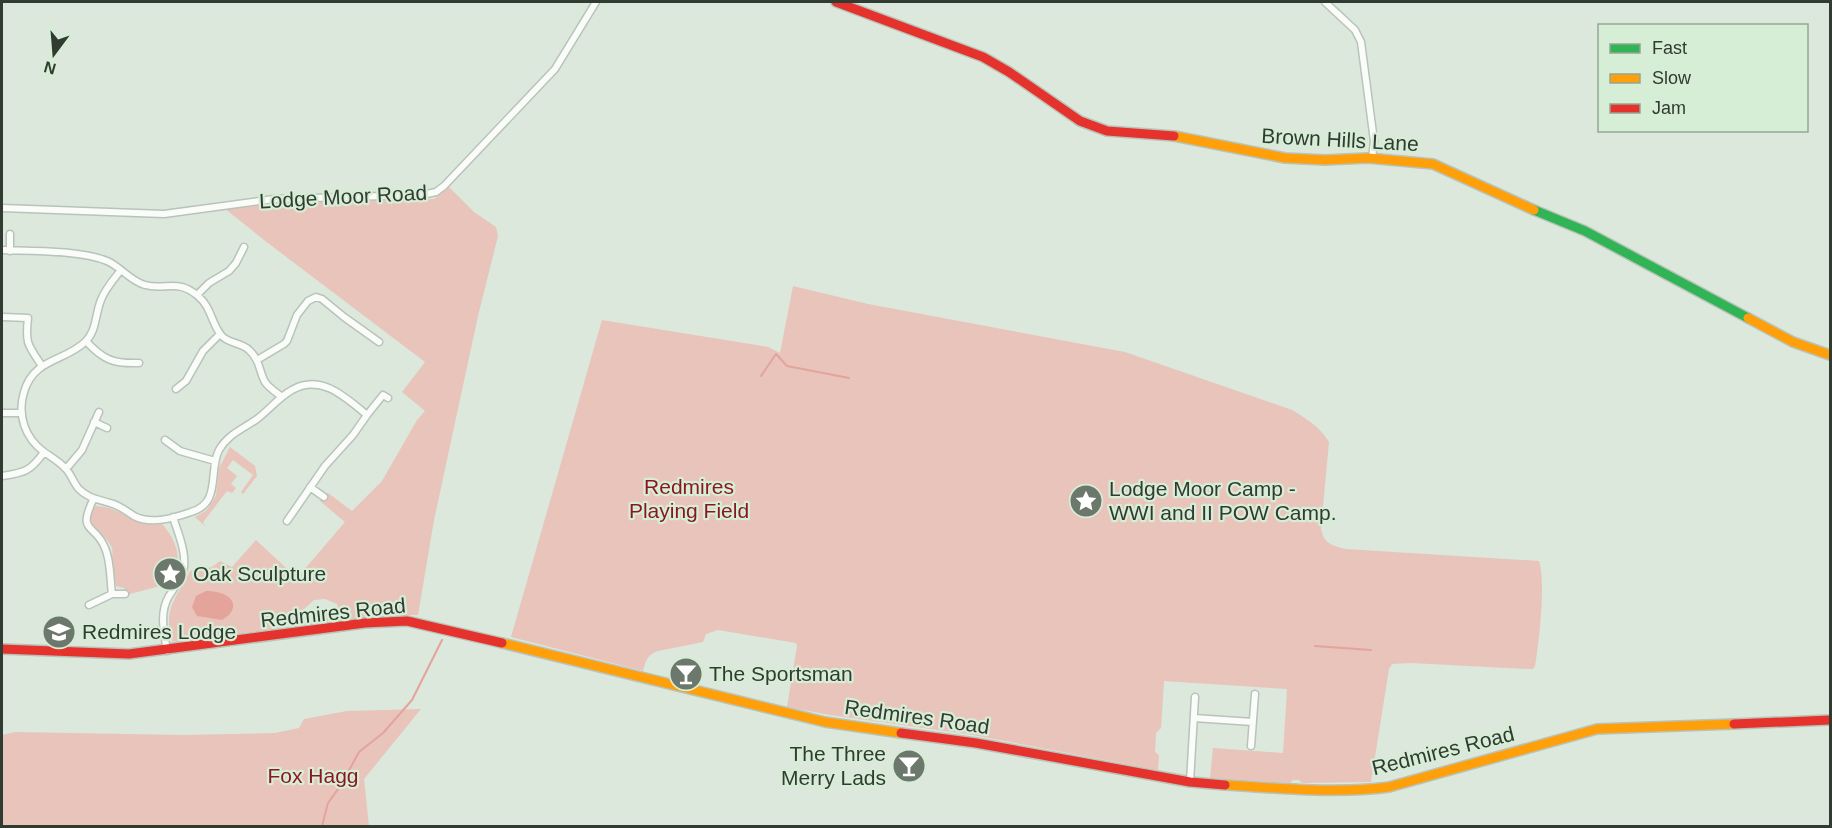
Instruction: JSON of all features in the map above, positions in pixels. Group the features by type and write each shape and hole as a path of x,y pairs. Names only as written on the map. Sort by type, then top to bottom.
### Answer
{"street":[{"name":"Lodge Moor Road","path":"2,208 164,214 274,199 422,195 436,192 555,69 596,2"},
{"name":"Brown Hills Lane","path":"836,2 982,57 1002,67 1080,121 1097,128 1116,132 1184,137 1285,158 1425,162 1585,231 1793,342 1830,355"},
{"path":"1325,2 1351,26 1361,42 1374,141 1372,159"},
{"path":"10,234 10,251"},
{"path":"197,295 209,283 229,271 244,247"},
{"path":"2,250 88,255 108,262 140,284 179,286 197,295 208,308 220,334 225,339 246,347 257,360 267,384 282,397"},
{"path":"121,270 102,296 93,329 86,341 42,366 33,375 24,393 21,413 28,436 66,469 78,488 93,500 111,503 143,519 158,520 193,512 207,501 213,490 215,461 218,452 229,437 259,418 291,390 302,385 326,386 368,415"},
{"path":"257,360 284,344 297,315 308,301 316,297 322,298 350,322 379,342"},
{"path":"3,317 28,318 27,344 42,366"},
{"path":"176,389 186,381 203,351 220,334"},
{"path":"86,341 100,356 125,363 139,363"},
{"path":"123,371 125,363"},
{"path":"287,521 330,458 386,396"},
{"path":"66,469 82,450 99,412"},
{"path":"2,413 21,413"},
{"path":"94,422 107,428"},
{"path":"165,440 180,451 215,461"},
{"path":"2,476 29,470 44,452"},
{"path":"310,487 324,497"},
{"path":"93,500 86,513 86,521 106,549 112,594"},
{"path":"167,651 164,607 183,571 184,563 173,517"},
{"path":"88,605 112,594 125,594"},
{"name":"Redmires Road","path":"2,649 129,654 167,651 365,623 407,621 825,722 976,743 1190,782 1291,789 1376,789 1416,781 1587,731 1611,728 1830,720"},
{"path":"1251,746 1255,694"},
{"path":"1190,782 1195,697"},
{"path":"1194,718 1253,722"}],"green space":[{"path":"449,187 474,212 496,227 498,236 478,316 434,520 418,615 377,615 342,620 337,604 325,599 314,600 284,627 182,642 172,641 169,620 172,604 190,571 212,567 220,561 232,567 256,540 297,578 345,522 320,501 328,493 352,511 382,481 417,420 425,411 402,392 425,362 224,208 319,202 434,199"},
{"name":"Redmires Playing Field","path":"793,286 868,304 1125,352 1292,410 1308,420 1329,442 1321,528 1329,543 1346,549 1539,561 1542,597 1535,666 1533,669 1528,669 1392,664 1389,669 1371,782 1302,783 1299,780 1293,780 1290,783 1210,778 1213,748 1283,753 1287,689 1164,681 1161,728 1156,733 1155,752 1159,755 1158,770 967,734 787,707 796,643 718,630 706,634 703,642 651,654 643,671 511,637 602,320 768,347 780,353"},
{"path":"230,447 255,466 257,476 243,494 241,492 253,475 233,460 227,468 237,476 231,484 236,488 232,493 227,491 204,521 206,527 195,517 206,511 216,496 219,468"},
{"path":"96,506 105,507 143,523 162,524 172,538 177,553 176,577 173,586 160,586 126,595 124,588 116,586 112,567 112,548 90,519"},
{"path":"320,608 330,618 326,623 302,626 301,624 315,610"},
{"name":"Fox Hagg","path":"421,709 364,779 369,826 2,826 2,735 15,732 183,735 275,733 299,728 304,719 347,711"}],"shaded area":[{"path":"206,591 221,593 231,600 233,609 222,620 197,616 192,607 196,596"}],"waterway":[{"path":"761,376 776,354 787,366 849,378"},
{"path":"322,826 328,803 359,752 383,733 412,700 442,640"},
{"path":"1315,646 1371,650"}],"traffic: fast":[{"path":"1534,210 1585,231 1748,318"}],"traffic: slow":[{"path":"1174,136 1285,158 1325,160 1368,158 1433,164 1534,210"},
{"path":"1748,318 1793,342 1830,355"},
{"path":"502,643 825,722 901,733"},
{"path":"1225,785 1328,790 1389,787 1597,729 1734,724"}],"traffic: jam":[{"path":"836,2 983,57 1080,121 1107,131 1174,136"},
{"path":"2,649 129,654 365,623 407,621 502,643"},
{"path":"1734,724 1830,720"},
{"path":"901,733 976,743 1190,782 1225,785"}],"place":[{"name":"Lodge Moor Camp - WWI and II POW Camp.","path":"1086,501"},
{"name":"Oak Sculpture","path":"170,574"},
{"name":"Redmires Lodge","path":"59,632"},
{"name":"The Sportsman","path":"686,674"},
{"name":"The Three Merry Lads","path":"909,766"}]}
